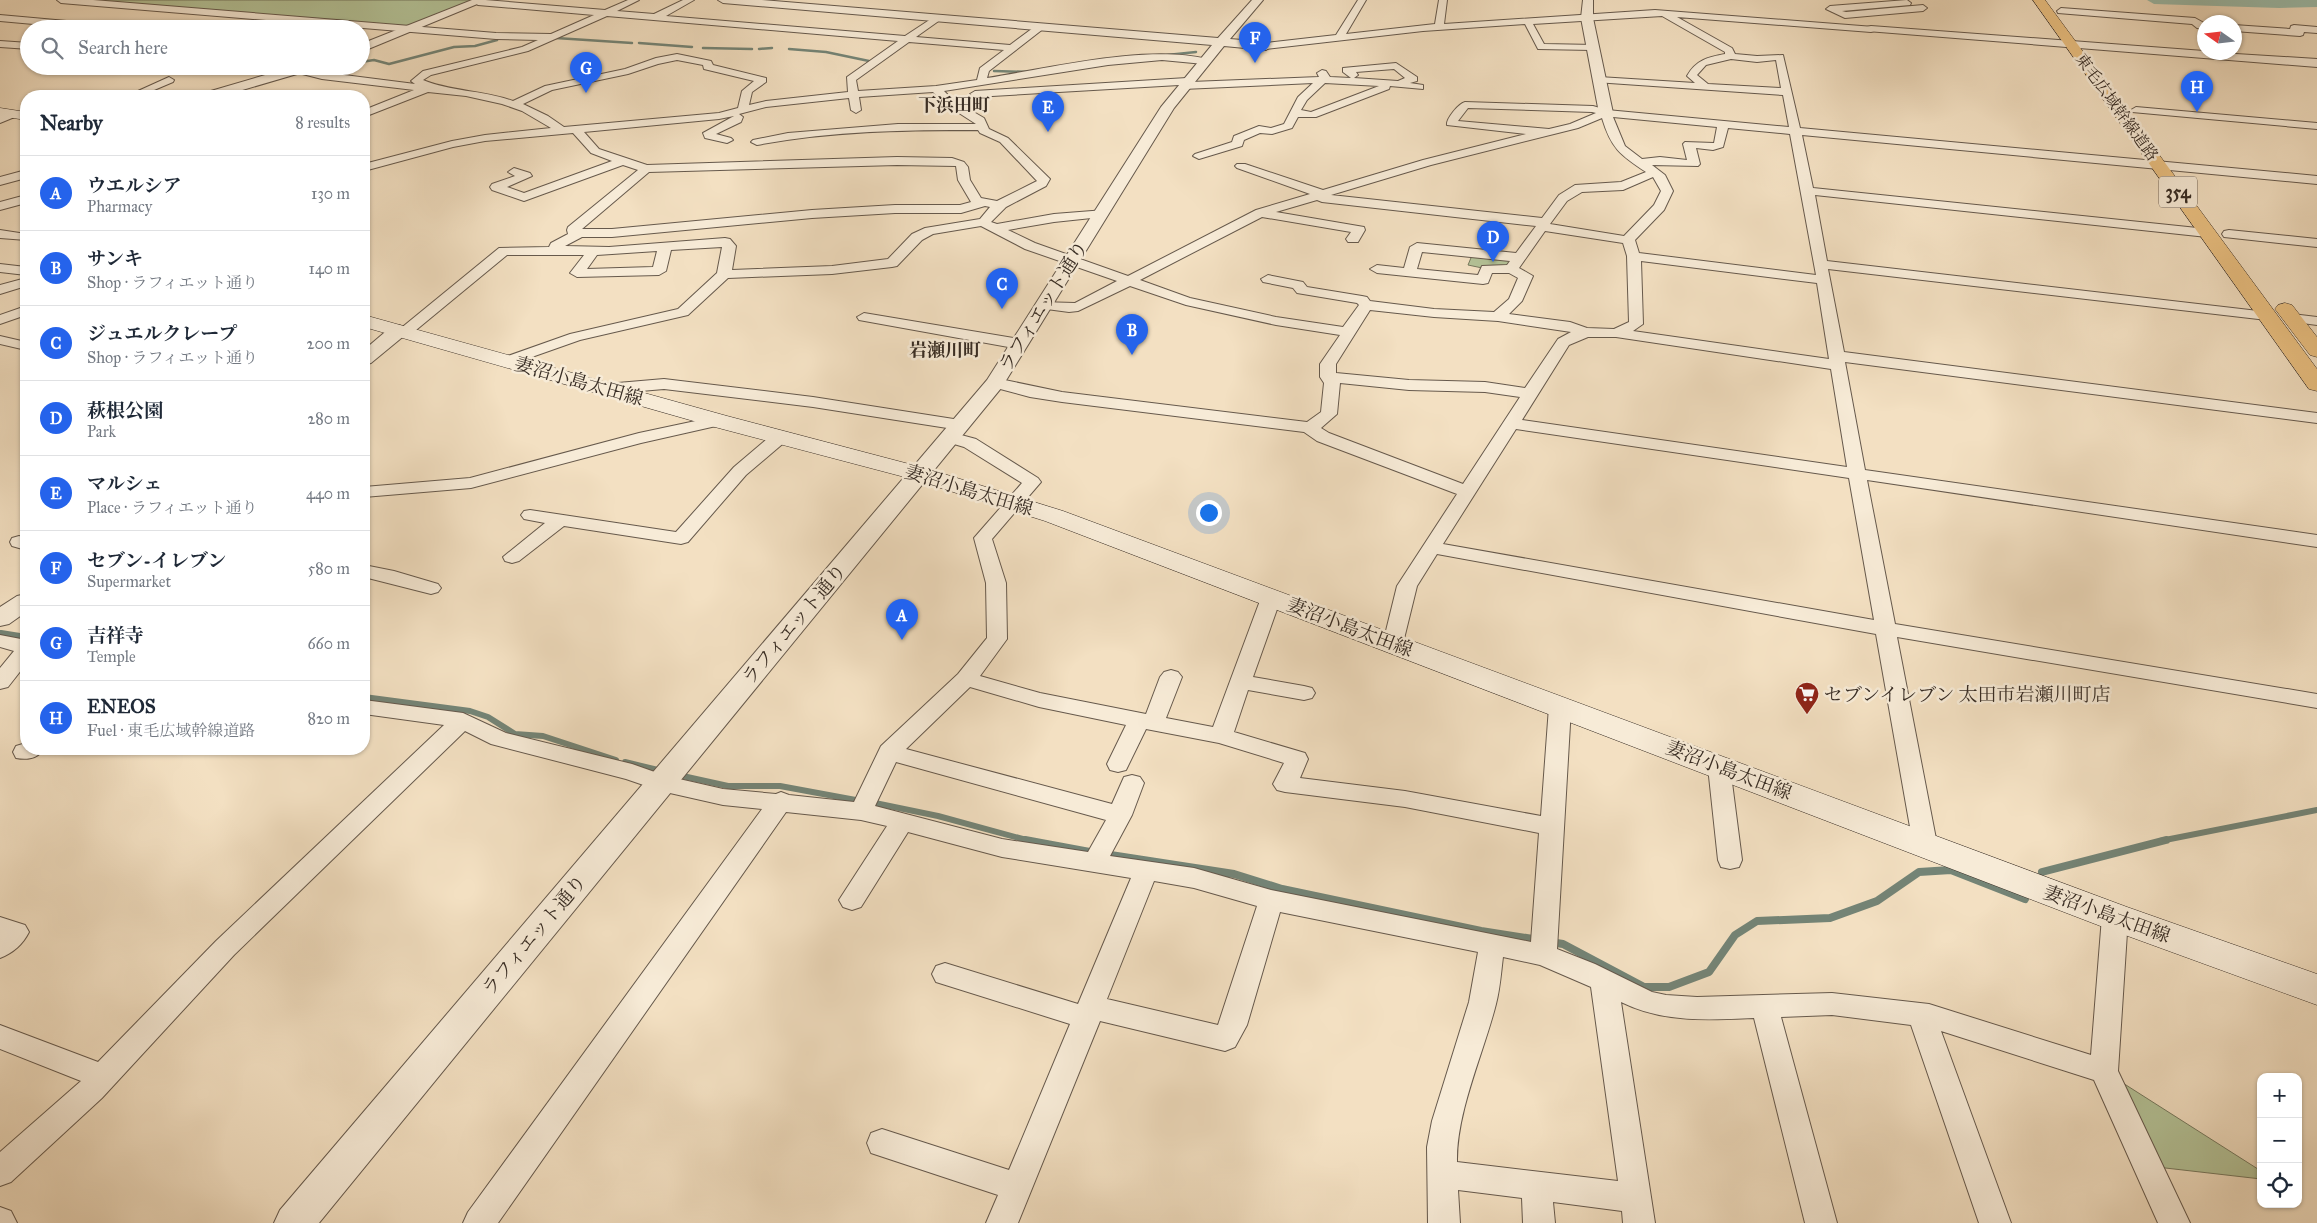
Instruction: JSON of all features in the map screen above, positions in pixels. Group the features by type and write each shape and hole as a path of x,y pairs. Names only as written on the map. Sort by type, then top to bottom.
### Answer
{"highway":[{"name":"東毛広域幹線道路","path":"2038,0 2136,110 2177,167 2241,249"},
{"name":"東毛広域幹線道路","path":"2056,6 2158,165 2317,384"},
{"path":"2275,295 2317,351"}],"main road":[{"name":"妻沼小島太田線","path":"370,323 719,421 920,474 1054,516 2115,917 2317,990"}],"street":[{"path":"61,0 299,20"},
{"path":"430,88 416,81 426,73 507,55 635,0"},
{"path":"655,17 690,0"},
{"path":"723,0 1266,46 1440,27 1662,13 2317,63"},
{"name":"ラフィエット通り","path":"294,1223 995,383 1185,83 1258,0"},
{"path":"1339,38 1362,0"},
{"path":"1440,27 1443,0"},
{"path":"1588,0 1587,18 1606,113 1619,146 1641,164 1655,172 1663,180 1665,186 1665,197 1654,214 1631,234 1628,240 1634,256 1636,324 1616,333"},
{"path":"370,44 480,1 1012,48"},
{"path":"1903,1 1923,8 1846,15 1830,9 1903,1"},
{"path":"2056,6 2195,21 2197,23"},
{"path":"1662,13 1729,50 1731,56"},
{"path":"0,18 22,20"},
{"path":"856,110 851,79 937,18"},
{"path":"1528,22 1541,47 1592,47"},
{"path":"370,26 496,36 552,37"},
{"path":"981,82 984,70 1040,26"},
{"path":"2242,29 2300,33 2294,28 2317,30"},
{"path":"0,44 20,45"},
{"path":"0,53 12,45"},
{"path":"1706,88 1692,76 1696,66 1707,60 1731,56 1780,57 1808,192 1857,474 1925,844"},
{"path":"514,105 550,88 677,57 708,63 708,67 762,80 747,91 738,112 739,118 737,120 709,132 709,136 727,140"},
{"path":"940,92 981,82 1082,65 1162,57 1204,61"},
{"path":"1296,113 1312,115 1385,87 1388,84 1413,79 1396,66 1347,70 1362,82"},
{"path":"230,90 282,75"},
{"path":"329,75 361,82 430,88 489,97 546,118 562,131"},
{"path":"1198,156 1238,144 1238,138 1258,129 1272,131 1288,126 1302,99 1322,75"},
{"path":"370,166 452,144 515,134 577,131 738,112 766,104 854,94 1007,92 1322,75 1362,82 1419,87"},
{"path":"146,90 169,80"},
{"path":"1599,80 1788,92"},
{"path":"370,112 430,88"},
{"path":"940,92 980,120 982,127 988,134 1004,140 1044,179 1042,184 1002,205 987,218 989,225 1030,246 1186,301 1228,311 1347,332"},
{"path":"1007,92 1015,105"},
{"path":"1548,132 1508,130 1451,123 1465,105 1593,109 1606,113 2317,180"},
{"path":"2136,110 2317,126"},
{"path":"1044,305 1069,308 1078,307 1125,281 1260,213 1427,162 1574,126 1606,113"},
{"path":"1641,164 1660,161 1694,164 1689,144 1688,121"},
{"path":"1689,144 1713,147 1719,145 1723,124"},
{"path":"757,142 788,136 898,127 982,127"},
{"path":"577,131 595,151 646,169 952,162 960,164 962,167 964,180 977,201 1002,205"},
{"path":"514,172 526,176 496,187 524,197 622,161"},
{"path":"1241,166 1318,195 1535,221 1542,222 1543,227"},
{"path":"578,234 574,233 574,230 646,169"},
{"path":"1377,269 1483,280 1487,269 1515,264 1563,198 1574,190 1623,186 1655,172"},
{"path":"0,181 20,176"},
{"path":"1808,192 2207,233"},
{"path":"0,206 20,201"},
{"path":"559,251 555,250 556,246 578,234 704,226 821,214 895,209 961,209 984,202"},
{"path":"724,274 832,270 892,263 917,238 930,231 1101,213"},
{"path":"1260,213 1359,230 1353,238"},
{"path":"1543,227 1628,240"},
{"path":"0,234 20,237"},
{"path":"2229,234 2317,243"},
{"path":"370,354 504,251 593,251 725,242 729,246 724,274 683,312 575,337 507,361"},
{"path":"593,251 577,273 659,271 665,246"},
{"path":"1409,272 1417,247 1515,264 1526,276 1515,301 1498,317"},
{"path":"1634,256 1823,280"},
{"path":"1821,264 2267,316"},
{"path":"0,268 20,270"},
{"path":"1268,279 1298,285 1302,290 1362,300 1366,306"},
{"path":"0,290 20,284"},
{"path":"1366,306 1474,317 1498,317 1570,326 1583,332 1616,333 2317,418"},
{"path":"1310,428 1329,414 1332,383 1328,377 1328,364 1348,334 1347,332 1366,306"},
{"path":"0,320 20,312"},
{"path":"864,318 1020,344"},
{"path":"2292,318 2317,321"},
{"path":"1392,643 1407,586 1563,342 1583,332"},
{"path":"0,340 20,345"},
{"path":"1328,377 1409,385 1485,387 1530,394"},
{"path":"995,383 1030,392 1310,428 1323,437 1468,492"},
{"path":"606,389 664,384 812,402 955,431 1032,482 983,538 996,583 996,639 966,679 889,752 860,811"},
{"path":"370,491 472,482 639,438 719,421"},
{"path":"1511,423 2317,541"},
{"path":"530,515 680,538 740,471 780,437"},
{"path":"512,557 560,520"},
{"path":"1432,548 1886,629 2317,701"},
{"path":"370,572 431,588"},
{"path":"1221,736 1271,598"},
{"path":"0,618 20,605"},
{"path":"0,641 20,647"},
{"path":"0,682 20,657"},
{"path":"1118,764 1146,721 1171,677"},
{"path":"966,679 1039,700 1221,736 1297,759 1285,784 1405,799 1552,827"},
{"path":"1240,682 1304,693"},
{"path":"1543,955 1560,707"},
{"path":"370,708 463,720 499,739 632,772 660,783 723,797 781,801 860,811 1002,848 1194,878 1271,900 1543,955 1647,1002 1666,1006 1697,1009 1832,1004 1921,1014 2104,1071"},
{"path":"0,1172 103,1077 226,948 463,720"},
{"path":"889,752 1120,815"},
{"path":"1719,767 1730,860"},
{"path":"1094,863 1120,815 1132,783"},
{"path":"479,1223 781,801"},
{"path":"852,900 902,822"},
{"path":"1002,1223 1146,871"},
{"path":"946,974 1089,1012 1224,1039 1232,1025 1271,900"},
{"path":"2115,917 2104,1071 2174,1223"},
{"path":"0,927 16,932 0,947"},
{"path":"1444,1223 1442,1147 1447,1121 1483,1002 1492,944"},
{"path":"1443,1174 1536,1186 1637,1211 1604,981"},
{"path":"1765,1007 1821,1223"},
{"path":"1921,1014 1995,1223"},
{"path":"0,1037 103,1077"},
{"path":"882,1143 1018,1187"},
{"path":"1536,1186 1539,1223"}],"green space":[{"path":"92,0 476,0 406,27 370,24 370,20 325,20"},
{"path":"1473,253 1520,258 1511,269 1487,269 1468,265"},
{"path":"2104,1071 2257,1168 2257,1179 2148,1166"}],"waterway":[{"path":"2154,0 2279,4 2317,3"},
{"path":"556,38 632,43"},
{"path":"370,61 389,64 454,47 475,46 497,40"},
{"path":"639,43 692,47"},
{"path":"703,48 752,49"},
{"path":"759,49 772,48"},
{"path":"789,49 826,52 869,61"},
{"path":"1167,55 1196,52"},
{"path":"994,71 1032,72"},
{"path":"1,633 20,636"},
{"path":"370,698 470,711 488,717 515,734 543,736 616,760"},
{"path":"625,762 662,771"},
{"path":"678,775 728,786 780,786 861,801"},
{"path":"870,802 938,816 1029,841"},
{"path":"2160,841 2317,810"},
{"path":"1025,840 1029,841"},
{"path":"2042,872 2166,840"},
{"path":"1029,841 1095,853"},
{"path":"1104,854 1234,874 1282,889 1481,931 1539,940"},
{"path":"1550,942 1563,944 1644,987 1669,987 1709,972 1735,935 1757,921 1830,918 1877,901 1919,872 1951,870 2025,899"}],"place":[{"name":"セブン-イレブン","path":"1255,63"},
{"name":"吉祥寺","path":"586,93"},
{"name":"ENEOS","path":"2197,112"},
{"name":"マルシェ","path":"1048,132"},
{"name":"萩根公園","path":"1493,262"},
{"name":"ジュエルクレープ","path":"1002,309"},
{"name":"サンキ","path":"1132,355"},
{"name":"ウエルシア","path":"902,640"},
{"name":"セブンイレブン 太田市岩瀬川町店","path":"1807,715"}],"district":[{"name":"下浜田町","path":"954,105"},
{"name":"岩瀬川町","path":"945,350"}]}
